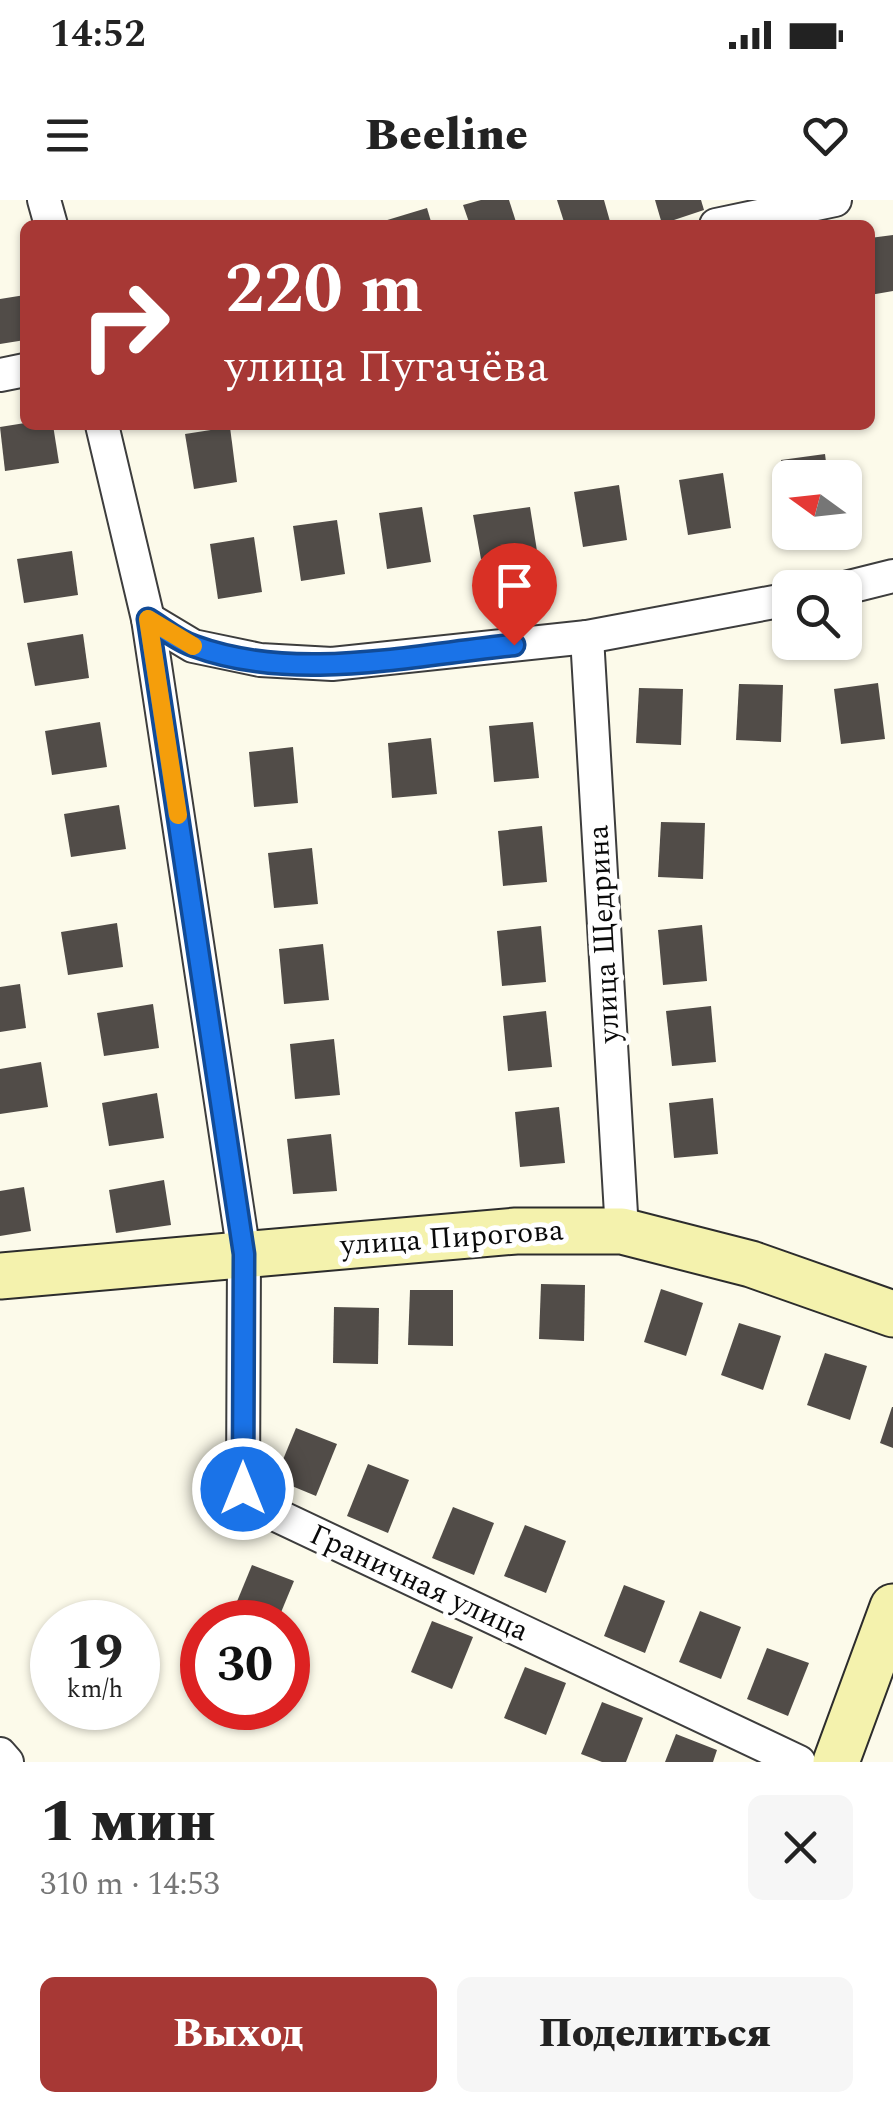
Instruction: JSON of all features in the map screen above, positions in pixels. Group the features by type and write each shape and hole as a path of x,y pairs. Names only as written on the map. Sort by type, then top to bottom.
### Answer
{"street":[{"path":"740,220 836,200"},
{"name":"Граничная улица","path":"103,430 148,619 244,1254 243,1489 248,1499 799,1762"},
{"path":"862,584 893,576"},
{"path":"148,619 193,646 260,660 332,664 587,637 772,601"},
{"name":"улица Щедрина","path":"587,637 622,1231"},
{"name":"улица Пирогова","path":"0,1276 516,1231 622,1231 751,1264 893,1314"},
{"path":"836,1762 893,1607"},
{"path":"0,1754 7,1762"}],"building":[{"path":"481,200 509,200 515,220 468,220 463,205"},
{"path":"557,200 604,200 610,220 563,220"},
{"path":"655,200 701,200 704,210 661,220"},
{"path":"427,208 431,220 387,220"},
{"path":"893,235 893,291 875,294 875,237"},
{"path":"20,296 20,341 0,344 0,299"},
{"path":"20,424 20,430 54,430 59,463 5,471 0,427"},
{"path":"230,430 237,482 194,489 185,434"},
{"path":"825,454 826,460 781,460"},
{"path":"723,473 731,528 688,535 679,480"},
{"path":"619,485 627,540 583,547 574,492"},
{"path":"422,507 431,562 387,569 379,513"},
{"path":"530,507 537,551 481,559 473,515"},
{"path":"337,520 345,574 301,581 293,526"},
{"path":"254,537 262,592 218,599 210,544"},
{"path":"72,551 78,595 24,603 17,559"},
{"path":"83,634 89,678 35,686 27,643"},
{"path":"878,683 885,739 841,744 834,689"},
{"path":"739,684 783,685 781,742 736,740"},
{"path":"639,688 683,689 681,745 636,743"},
{"path":"100,722 107,767 52,775 45,731"},
{"path":"533,722 539,778 494,782 489,726"},
{"path":"431,738 437,794 392,798 388,743"},
{"path":"293,747 298,803 254,807 249,752"},
{"path":"119,805 126,849 71,857 64,814"},
{"path":"661,822 705,823 703,879 658,877"},
{"path":"542,826 547,882 503,886 498,831"},
{"path":"312,848 318,904 274,908 268,853"},
{"path":"117,923 123,967 68,975 61,932"},
{"path":"702,925 707,981 663,985 658,930"},
{"path":"541,926 546,982 502,986 497,931"},
{"path":"323,944 329,1000 284,1004 279,949"},
{"path":"20,984 26,1028 0,1032 0,987"},
{"path":"153,1004 159,1048 104,1056 97,1013"},
{"path":"711,1006 716,1062 672,1066 666,1011"},
{"path":"546,1011 552,1067 508,1071 503,1016"},
{"path":"334,1039 340,1095 295,1099 290,1044"},
{"path":"41,1062 48,1107 0,1114 0,1069"},
{"path":"157,1093 164,1138 109,1146 102,1103"},
{"path":"713,1098 718,1154 674,1158 669,1103"},
{"path":"559,1107 565,1163 520,1167 515,1112"},
{"path":"331,1134 337,1191 293,1194 287,1139"},
{"path":"164,1180 171,1225 116,1233 109,1190"},
{"path":"24,1187 31,1231 0,1236 0,1191"},
{"path":"541,1284 585,1285 584,1341 539,1339"},
{"path":"661,1289 703,1303 686,1356 644,1342"},
{"path":"410,1290 453,1290 453,1346 408,1345"},
{"path":"334,1307 379,1308 378,1364 333,1363"},
{"path":"739,1323 781,1336 763,1390 721,1375"},
{"path":"825,1353 867,1366 850,1420 807,1405"},
{"path":"893,1407 893,1448 880,1443"},
{"path":"296,1428 337,1444 316,1496 275,1479"},
{"path":"368,1464 409,1480 388,1533 347,1516"},
{"path":"453,1507 494,1523 474,1575 432,1558"},
{"path":"525,1525 566,1541 546,1593 504,1576"},
{"path":"252,1565 294,1581 286,1600 238,1600"},
{"path":"624,1585 665,1601 645,1653 604,1636"},
{"path":"700,1611 741,1627 721,1679 679,1662"},
{"path":"432,1621 473,1637 452,1689 411,1672"},
{"path":"767,1648 809,1663 788,1716 747,1699"},
{"path":"525,1667 566,1683 546,1735 504,1718"},
{"path":"602,1702 643,1718 626,1762 602,1762 581,1754"},
{"path":"676,1734 717,1750 713,1762 665,1762"}],"slow traffic":[{"path":"178,815 148,619 193,646"}],"route":[{"path":"243,1489 244,1254 148,619 193,646 260,660 332,664 514,645"}]}
